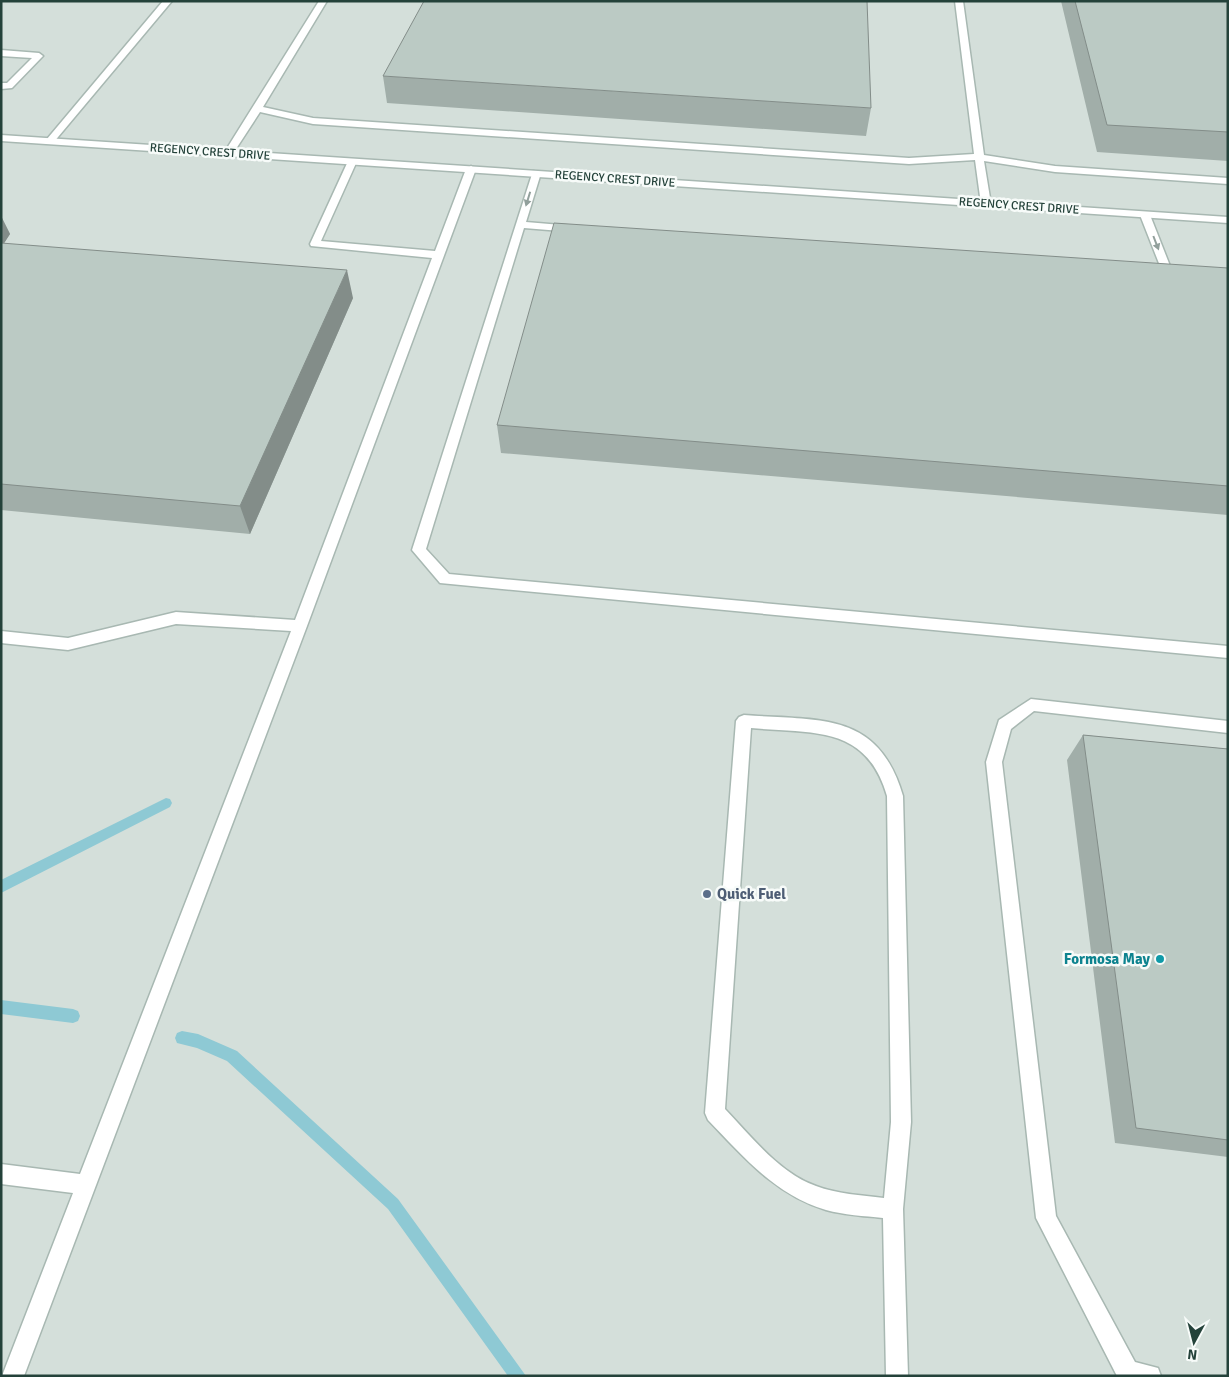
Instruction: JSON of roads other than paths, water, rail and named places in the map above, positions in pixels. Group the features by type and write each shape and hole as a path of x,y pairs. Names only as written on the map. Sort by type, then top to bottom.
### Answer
{"street":[{"path":"50,141 168,1"},
{"path":"229,153 323,1"},
{"path":"959,1 986,204"},
{"path":"1,53 39,56 9,86 1,86"},
{"path":"257,110 313,120 909,161 979,157 1055,170 1228,181"},
{"name":"REGENCY CREST DRIVE","path":"1,138 1228,220"},
{"path":"352,161 315,244 439,255"},
{"path":"13,1376 300,626 471,169"},
{"path":"536,174 418,550 445,580 1228,652"},
{"path":"1145,215 1166,271"},
{"path":"520,225 580,229"},
{"path":"1,637 68,644 176,618 300,626"},
{"path":"1150,1376 1128,1374 1046,1218 994,762 1004,724 1031,705 1228,727"},
{"path":"893,1209 826,1200 804,1192 770,1169 715,1113 744,721 835,731 860,739 875,752 889,774 895,796 901,1122 893,1209 897,1376"},
{"path":"1,1174 85,1185"}],"waterway":[{"path":"1,887 166,803"},
{"path":"1,1007 73,1016"},
{"path":"182,1038 198,1041 232,1056 393,1204 518,1376"}],"place":[{"name":"Quick Fuel","path":"707,894"},
{"name":"Formosa May","path":"1160,959"}]}
